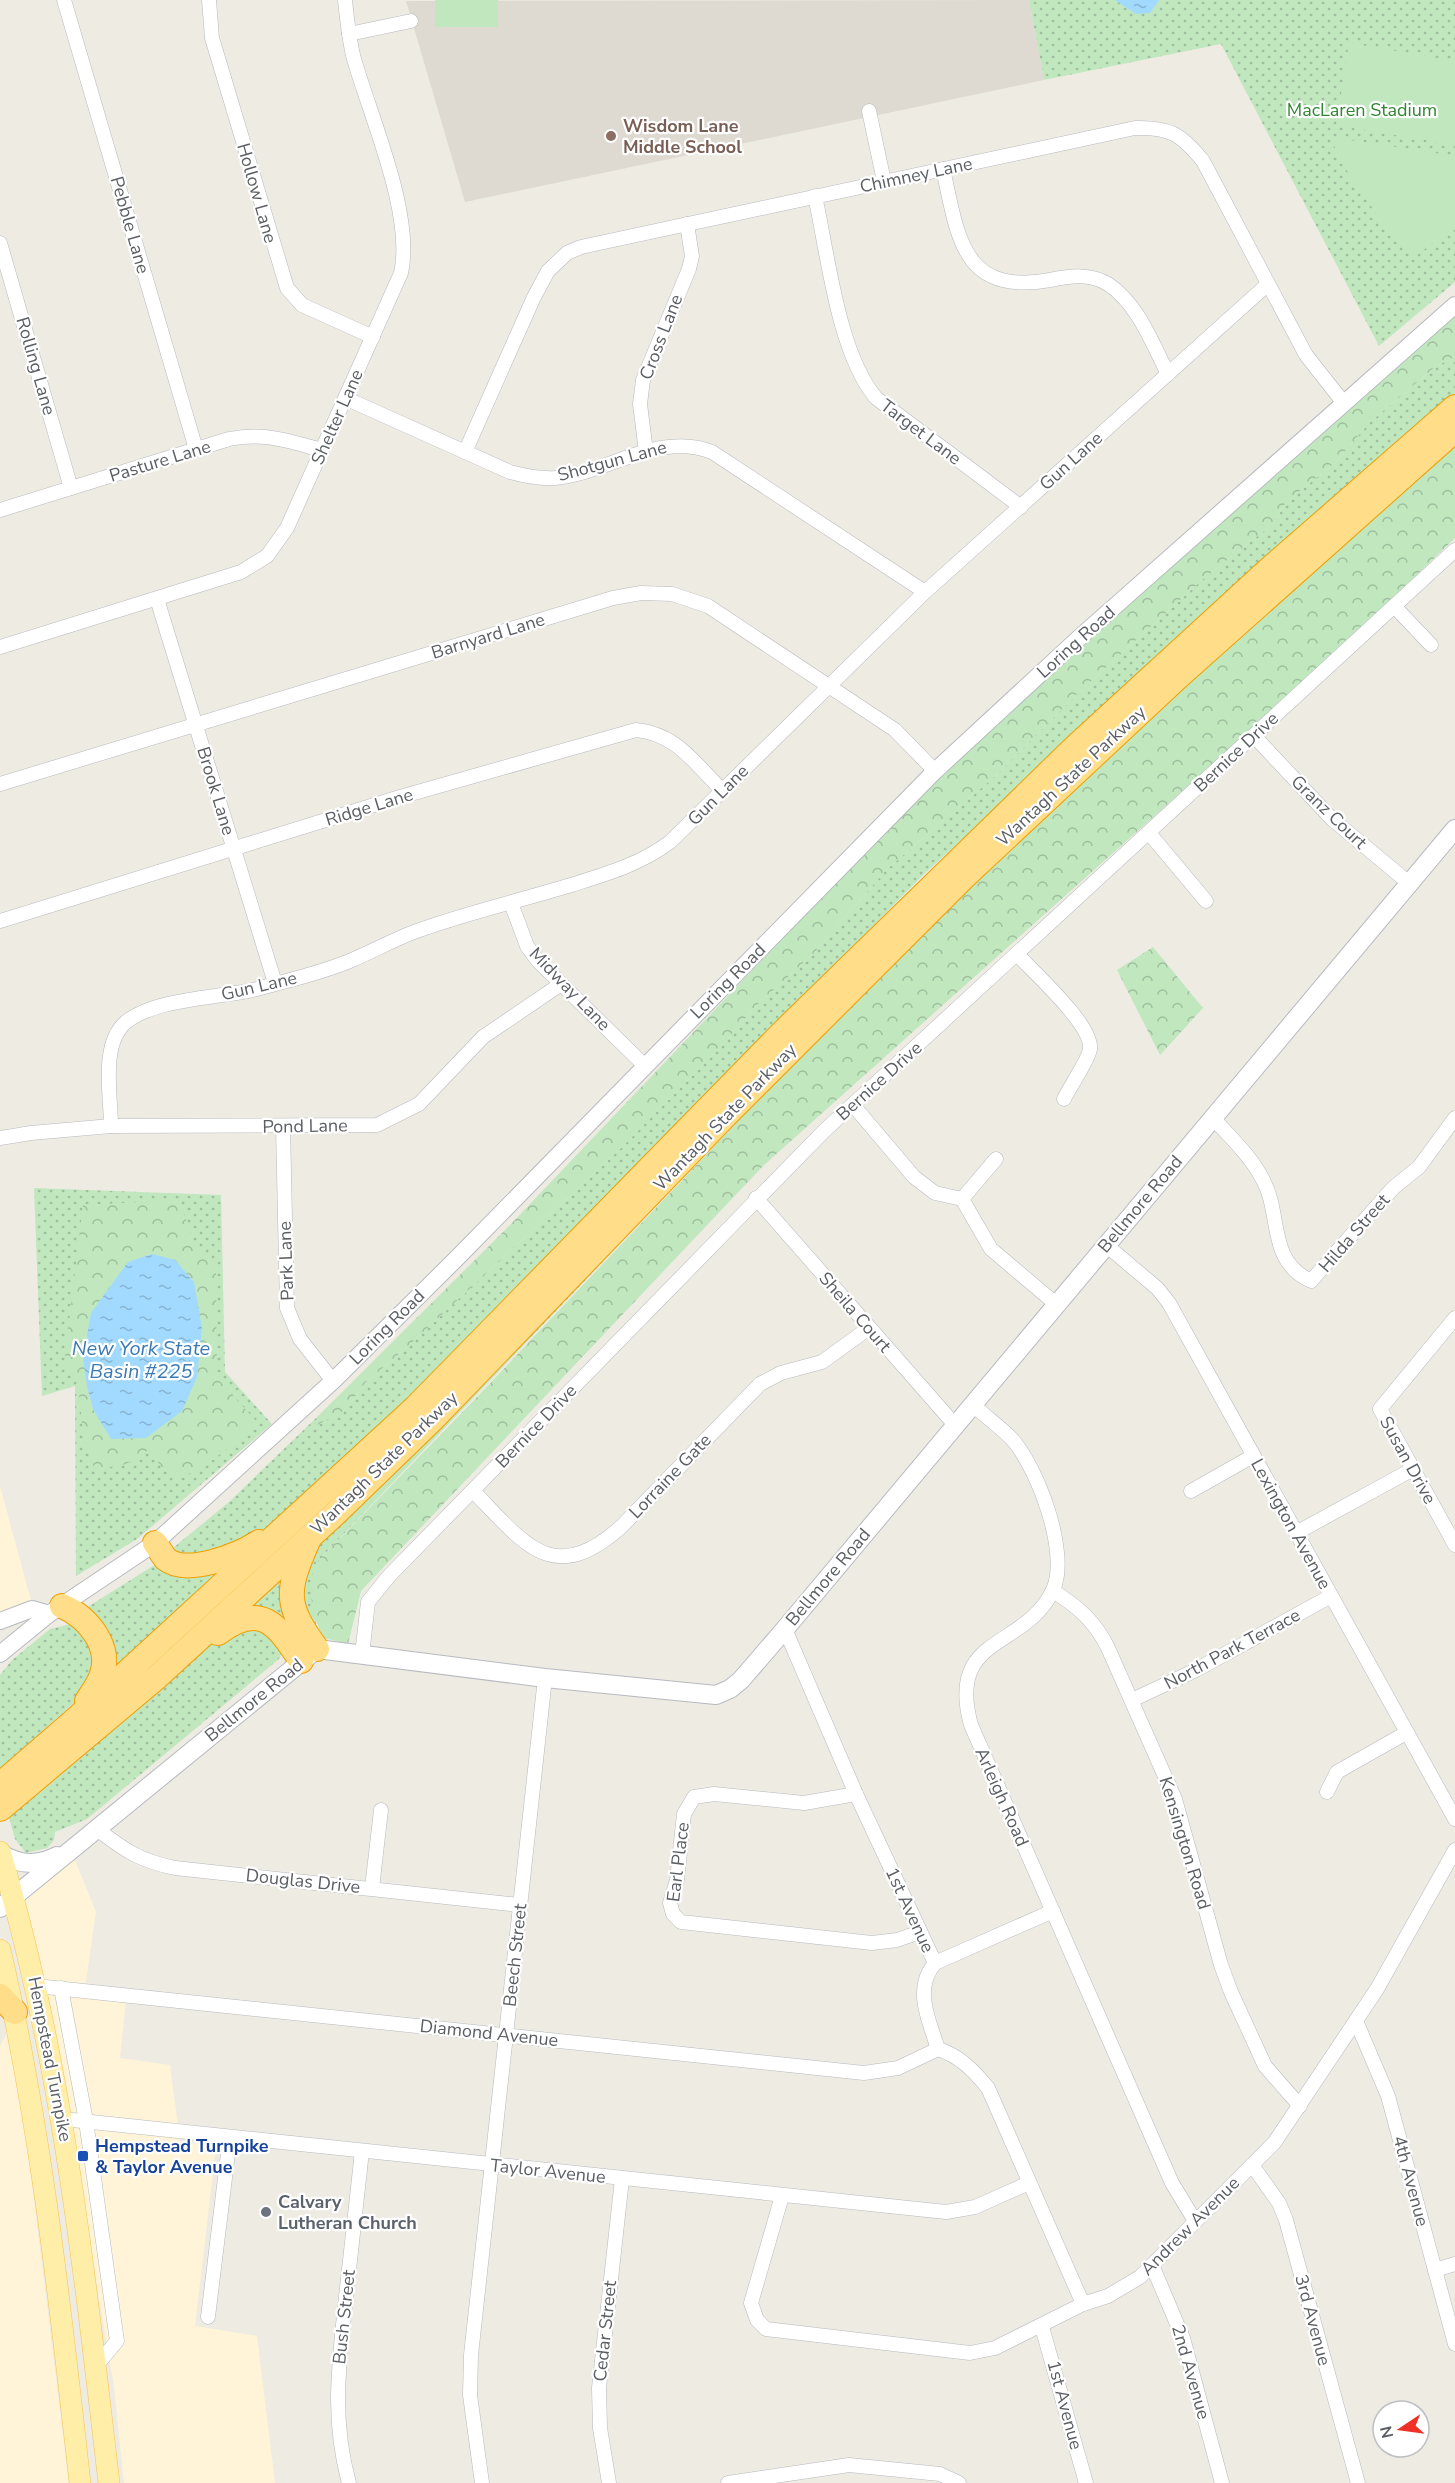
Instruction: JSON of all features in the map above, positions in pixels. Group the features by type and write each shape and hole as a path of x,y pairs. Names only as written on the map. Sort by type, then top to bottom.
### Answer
{"highway":[{"name":"Wantagh State Parkway","path":"0,1809 158,1677 416,1407 785,1029 934,882 1074,748 1266,572 1455,407"},
{"name":"Wantagh State Parkway","path":"0,1785 306,1524 432,1420 727,1114 964,877 1178,677 1455,430"},
{"path":"155,1543 165,1558 187,1566 214,1561 246,1551 306,1524"},
{"path":"306,1524 294,1574 291,1599 309,1655"},
{"path":"56,1610 76,1612 92,1627 103,1655 102,1676 77,1718"},
{"path":"158,1677 232,1623 256,1617 268,1620 309,1655"}],"main road":[{"name":"Bellmore Road","path":"7,1903 309,1655 362,1655 545,1678 716,1695 730,1689 741,1680 785,1629 1455,829"},
{"path":"0,1853 15,1861 34,1864 46,1862 75,1848"},
{"name":"Hempstead Turnpike","path":"0,1853 7,1903 36,1986 63,2119 83,2250 109,2483"},
{"name":"Hempstead Turnpike","path":"0,1950 7,2004 39,2140 80,2483"},
{"path":"39,2140 52,2139 57,2147 83,2250"}],"street":[{"name":"Pebble Lane","path":"64,0 196,449"},
{"name":"Hollow Lane","path":"209,0 212,38 287,288 302,305 373,337"},
{"name":"Shelter Lane","path":"0,647 241,572 267,556 287,528 401,273 405,237 349,34 345,0"},
{"path":"349,34 411,21"},
{"path":"869,111 884,181"},
{"name":"Chimney Lane","path":"465,452 534,297 555,264 581,247 1135,128 1158,128 1169,131 1187,141 1203,161 1311,363 1343,402"},
{"path":"943,169 959,239 966,253 978,267 988,274 1012,283 1028,284 1073,276 1090,277 1106,283 1121,294 1132,307 1168,374"},
{"name":"Target Lane","path":"815,196 848,349 866,386 876,398 1021,507"},
{"name":"Cross Lane","path":"646,452 640,404 643,380 689,269 692,256 687,224"},
{"name":"Rolling Lane","path":"0,243 71,488"},
{"name":"Gun Lane","path":"111,1126 111,1048 116,1034 126,1023 139,1015 181,1002 256,989 350,961 414,932 614,871 650,856 670,842 925,592 1268,284"},
{"name":"Loring Road","path":"0,1654 56,1610 155,1543 333,1381 459,1257 644,1065 935,771 1343,402 1455,305"},
{"name":"Shotgun Lane","path":"345,398 510,472 542,478 576,473 676,445 697,446 712,452 925,592"},
{"name":"Pasture Lane","path":"0,510 196,449 254,435 322,450"},
{"name":"Bernice Drive","path":"362,1655 368,1602 389,1576 756,1198 853,1105 1455,550"},
{"name":"Barnyard Lane","path":"0,784 613,598 642,593 672,594 708,606 895,730 935,771"},
{"name":"Brook Lane","path":"157,599 275,983"},
{"path":"1394,606 1431,645"},
{"name":"Ridge Lane","path":"0,921 400,797 636,730 656,732 672,740 722,790"},
{"name":"Granz Court","path":"1254,736 1332,819 1409,883"},
{"path":"1149,833 1206,901"},
{"name":"Midway Lane","path":"511,903 527,946 561,984 644,1065"},
{"path":"1017,954 1089,1037 1088,1056 1064,1099"},
{"name":"Pond Lane","path":"0,1138 111,1126 377,1125 419,1104 483,1037 561,984"},
{"path":"853,1105 914,1177 935,1193 962,1199 991,1249 1056,1304"},
{"name":"Hilda Street","path":"1213,1118 1250,1158 1264,1182 1273,1210 1273,1227 1278,1244 1297,1275 1311,1281 1393,1188 1419,1167 1455,1118"},
{"name":"Park Lane","path":"283,1127 287,1308 300,1339 333,1381"},
{"path":"962,1199 996,1159"},
{"name":"Sheila Court","path":"756,1198 955,1425"},
{"name":"Lexington Avenue","path":"1106,1245 1157,1288 1169,1303 1455,1819"},
{"name":"Susan Drive","path":"1455,1318 1380,1408 1455,1545"},
{"name":"Lorraine Gate","path":"473,1491 530,1546 546,1554 570,1557 586,1553 601,1545 622,1526 760,1384 781,1373 822,1362 869,1328"},
{"path":"973,1405 1011,1438 1019,1449 1051,1517 1059,1554 1053,1591"},
{"path":"1191,1491 1253,1456"},
{"path":"1296,1533 1413,1469"},
{"name":"Kensington Road","path":"1053,1591 1082,1611 1101,1634 1175,1799 1221,1965 1231,1992 1265,2066 1300,2106"},
{"name":"Arleigh Road","path":"1053,1591 1028,1621 982,1653 968,1676 964,1703 970,1725 1172,2182 1195,2221"},
{"name":"North Park Terrace","path":"1132,1700 1196,1670 1331,1596"},
{"path":"0,1621 32,1609 56,1610"},
{"name":"1st Avenue","path":"785,1629 856,1794 935,1964 926,1974 923,1992 938,2049"},
{"name":"Beech Street","path":"482,2483 473,2428 470,2365 545,1678"},
{"path":"1327,1792 1337,1772 1406,1733"},
{"name":"Earl Place","path":"856,1794 804,1803 714,1794 694,1797 684,1814 677,1880 670,1903 673,1914 681,1922 872,1943 897,1940 920,1932"},
{"path":"372,1888 381,1810"},
{"name":"Douglas Drive","path":"97,1829 131,1855 150,1863 175,1868 520,1905"},
{"name":"Andrew Avenue","path":"782,2196 751,2303 757,2320 766,2329 970,2352 995,2348 1083,2304 1116,2291 1140,2277 1275,2144 1356,2021 1455,1850"},
{"path":"935,1964 1053,1911"},
{"name":"Diamond Avenue","path":"36,1986 864,2073 898,2068 938,2049"},
{"name":"Hempstead Turnpike","path":"61,1988 86,2121 117,2341 96,2366"},
{"name":"4th Avenue","path":"1356,2021 1388,2096 1455,2344"},
{"path":"938,2049 950,2053 973,2069 988,2088 1083,2304"},
{"name":"Taylor Avenue","path":"63,2119 946,2212 975,2207 1029,2183"},
{"path":"208,2317 230,2137"},
{"name":"Bush Street","path":"349,2483 341,2454 336,2408 362,2151"},
{"name":"3rd Avenue","path":"1252,2165 1279,2203 1286,2220 1358,2483"},
{"name":"Cedar Street","path":"609,2483 600,2428 599,2388 622,2179"},
{"path":"1435,2270 1455,2264"},
{"name":"2nd Avenue","path":"1152,2265 1183,2338 1222,2483"},
{"name":"1st Avenue","path":"1042,2326 1086,2483"},
{"path":"728,2483 849,2465 940,2474 959,2483"}],"shaded area":[{"name":"Wisdom Lane Middle School","path":"1029,0 1044,80 465,202 406,1"},
{"path":"0,1486 33,1608 0,1617"},
{"path":"72,1853 96,1912 85,1988 127,1990 120,2058 170,2065 180,2141 216,2147 195,2326 257,2336 275,2483 124,2483 114,2387 50,2004 21,1899"},
{"path":"8,2031 26,2135 69,2483 0,2483 0,2046"}],"green space":[{"path":"435,0 498,0 498,27 435,27"},
{"name":"MacLaren Stadium","path":"1029,0 1455,0 1455,282 1379,346 1221,44 1044,80"},
{"path":"1349,43 1455,61 1455,145 1336,125"},
{"path":"1330,137 1455,156 1455,227 1418,254 1394,240 1343,165"},
{"path":"1455,311 1455,357 1436,366 1369,423 1335,463 1286,502 1274,523 1202,580 1076,695 994,777 886,870 814,953 757,1005 722,1045 622,1147 407,1347 365,1383 345,1410 317,1425 317,1417 511,1224 940,773"},
{"path":"1455,357 1455,394 1282,546 923,875 436,1371 303,1498 270,1528 230,1548 183,1561 171,1553 173,1548 229,1502 317,1417 317,1424 345,1410 365,1383 407,1347 622,1147 722,1045 757,1005 814,953 886,870 994,777 1076,695 1202,580 1274,523 1286,502 1335,463 1369,423 1436,366"},
{"path":"1455,447 1455,538 1332,657 763,1166 361,1591 348,1644 324,1638 316,1621 312,1601 311,1581 316,1563 477,1397 847,1006 1105,755"},
{"path":"1153,947 1203,1008 1160,1055 1117,970"},
{"path":"743,1115 316,1563 316,1624 324,1638 311,1630 299,1609 310,1552 519,1346"},
{"path":"34,1188 221,1195 225,1372 272,1424 137,1539 76,1576 75,1386 42,1396"},
{"path":"179,1200 194,1243 216,1269 217,1378 258,1423 230,1447 195,1471 185,1475 176,1476 167,1472 150,1449 126,1464 95,1470 84,1440 77,1378 64,1364 83,1205","holes":["128,1262 111,1439 93,1409 83,1358 91,1313"]},
{"path":"156,1564 227,1570 100,1689 86,1608"},
{"path":"287,1564 290,1626 246,1611"},
{"path":"71,1624 92,1640 95,1679 78,1699 0,1769 0,1675 11,1661 50,1629"},
{"path":"241,1624 273,1635 282,1653 279,1659 87,1819 55,1832 54,1840 47,1848 26,1853 15,1839 7,1810 225,1630"}],"water":[{"path":"1115,0 1159,0 1150,13 1136,14"},
{"name":"New York State Basin #225","path":"152,1254 175,1260 194,1282 202,1328 197,1377 182,1411 146,1438 111,1439 93,1409 87,1386 83,1358 91,1313 128,1262"}],"place":[{"name":"Wisdom Lane Middle School","path":"611,136"},
{"name":"Hempstead Turnpike & Taylor Avenue","path":"83,2156"},
{"name":"Calvary Lutheran Church","path":"266,2212"}]}
